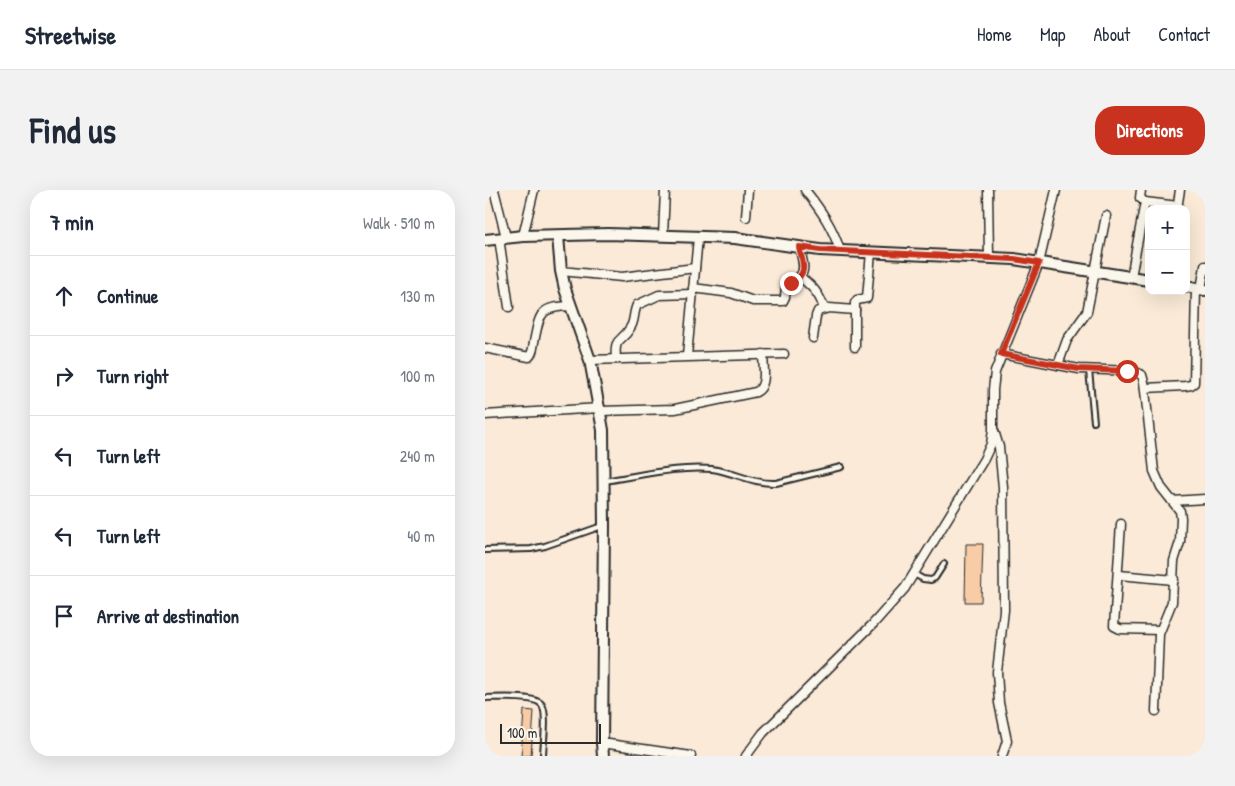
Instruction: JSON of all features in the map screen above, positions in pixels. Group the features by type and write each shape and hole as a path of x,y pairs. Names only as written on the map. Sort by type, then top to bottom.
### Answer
{"main road":[{"path":"485,240 523,236 608,234 735,238 820,250 989,258 1039,263 1145,279"},
{"path":"559,236 561,270 571,306 590,360 600,410 604,452 603,756"}],"street":[{"path":"494,190 502,238 509,307"},
{"path":"523,236 534,190"},
{"path":"663,236 665,190"},
{"path":"746,217 748,190"},
{"path":"805,190 831,228 840,251"},
{"path":"988,190 989,258"},
{"path":"746,756 763,733 894,601 914,574 984,459 991,444 993,430 995,372 1039,263 1056,190"},
{"path":"1141,190 1141,198 1145,202 1164,205"},
{"path":"1177,205 1180,190"},
{"path":"1131,277 1145,202"},
{"path":"1058,365 1067,340 1087,312 1106,216"},
{"path":"687,356 698,237"},
{"path":"616,359 616,344 630,329 637,305 659,295 693,291 731,293 753,301 783,301 786,286 800,277 803,272 804,266 799,247"},
{"path":"855,346 855,310 857,300 867,298 871,252"},
{"path":"1145,388 1185,386 1194,383 1197,288 1205,266"},
{"path":"561,270 622,278 695,268"},
{"path":"800,277 817,292 824,309"},
{"path":"485,348 529,357 532,352 539,321 545,310 553,307 571,306"},
{"path":"813,338 818,311 824,309 855,310"},
{"path":"485,415 675,409 749,394 762,387 763,354"},
{"path":"590,360 784,354"},
{"path":"1001,354 1089,370 1139,372 1142,375 1154,471 1161,487 1180,510 1181,518 1181,542 1174,561 1172,602 1165,621 1159,630 1156,711"},
{"path":"993,430 999,446 1003,487 1004,610 997,672 999,703 1007,741 1002,756"},
{"path":"1173,501 1205,499"},
{"path":"1121,524 1119,575 1114,622 1116,628 1159,630"},
{"path":"1119,575 1174,580"},
{"path":"602,743 691,756"}],"lane":[{"path":"1089,370 1095,422"},
{"path":"604,481 698,468 735,474 766,483 776,483 841,467"},
{"path":"485,550 515,550 545,546 604,525"},
{"path":"914,574 923,579 931,580 935,578 944,564"},
{"path":"485,698 538,700 543,706 545,714 543,756"}],"building":[{"path":"966,544 983,544 981,602 965,602"},
{"path":"524,710 534,711 531,756 521,756"}],"route":[{"path":"791,283 800,277 803,272 804,266 799,247 820,250 1014,259 1039,263 1001,354 1079,369 1127,371"}]}
